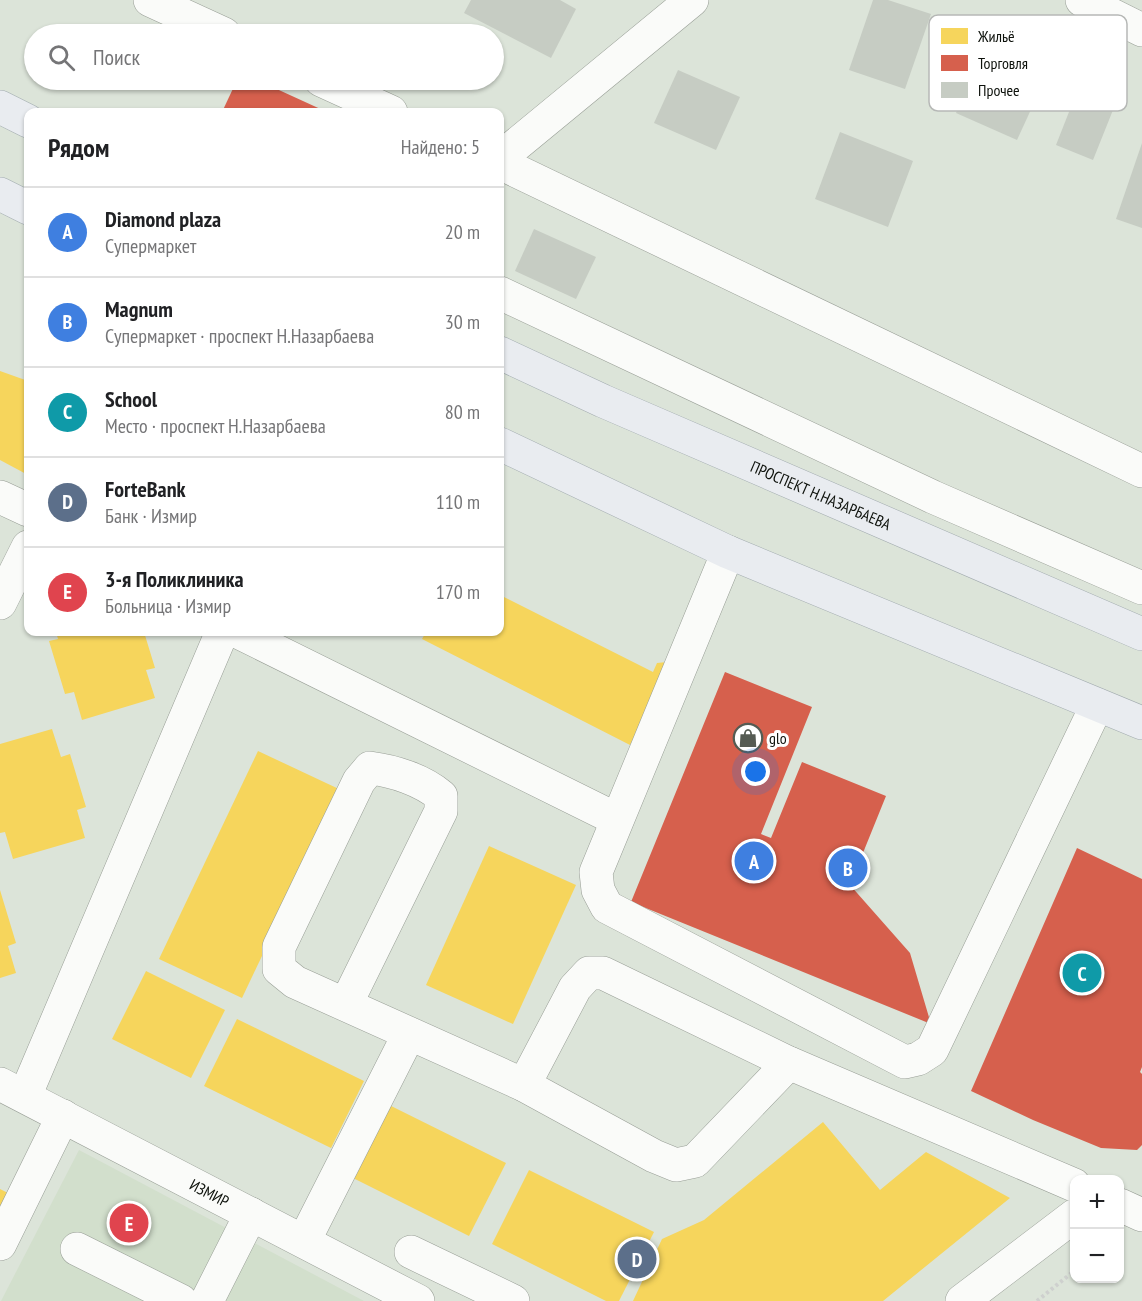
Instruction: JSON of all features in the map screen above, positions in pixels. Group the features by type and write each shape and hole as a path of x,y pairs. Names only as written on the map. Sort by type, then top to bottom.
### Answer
{"main road":[{"path":"0,107 24,119"},
{"path":"0,194 24,206"},
{"name":"ПРОСПЕКТ Н.НАЗАРБАЕВА","path":"504,355 614,406 1142,634"},
{"path":"504,446 728,552 1142,723"}],"street":[{"path":"150,0 202,24"},
{"path":"1082,0 1112,15"},
{"path":"504,154 676,4"},
{"path":"1127,22 1142,30"},
{"path":"343,90 382,108"},
{"path":"504,165 1142,471"},
{"path":"504,295 933,497 1142,588"},
{"path":"0,497 24,508"},
{"path":"728,552 616,819 596,872 598,890 608,907 905,1062 918,1059 932,1050 1097,705"},
{"path":"0,603 24,555"},
{"path":"13,1090 220,636"},
{"path":"246,636 616,819"},
{"path":"346,1004 441,811 441,796 430,787 385,770 370,768 359,781 279,947 279,969 296,982 524,1085 676,1166 696,1161 789,1064"},
{"path":"524,1085 575,988 589,973 603,973 789,1064 1070,1183"},
{"path":"304,1241 409,1034"},
{"name":"ИЗМИР","path":"13,1090 418,1301"},
{"path":"0,1244 63,1116"},
{"path":"1124,1207 1142,1215"},
{"path":"207,1301 251,1214"},
{"path":"962,1301 1070,1219"},
{"path":"77,1249 181,1301"},
{"path":"411,1252 513,1301"}],"path":[{"path":"1038,1301 1070,1274"}],"shaded area":[{"path":"79,1150 364,1301 1,1301"}],"building: Жильё":[{"path":"0,371 24,380 24,473 0,460"},
{"path":"504,597 653,672 657,663 667,662 662,683 630,745 422,639 424,636 504,636"},
{"path":"57,636 145,636 155,668 146,670 155,698 82,720 74,692 65,694 49,641 58,639"},
{"path":"52,729 61,757 70,754 86,807 77,810 85,838 13,859 5,832 0,833 0,744"},
{"path":"258,751 341,790 242,998 159,959"},
{"path":"489,846 576,885 513,1024 426,985"},
{"path":"0,890 16,943 8,946 16,973 0,978"},
{"path":"146,971 225,1010 191,1078 112,1039"},
{"path":"237,1019 364,1081 331,1148 204,1086"},
{"path":"381,1101 506,1163 469,1236 345,1174"},
{"path":"823,1122 880,1190 926,1152 1010,1198 883,1301 633,1301 662,1239 704,1220"},
{"path":"529,1170 654,1232 619,1301 606,1301 492,1244"},
{"path":"0,1189 8,1193 0,1210"}],"building: Торговля":[{"path":"232,90 279,90 318,108 224,108"},
{"path":"725,672 812,707 761,834 771,838 802,762 886,796 850,885 910,953 931,1024 631,902"},
{"path":"1077,848 1142,879 1142,1067 1140,1072 1142,1074 1142,1145 1137,1150 1101,1148 971,1091"}],"building: Прочее":[{"path":"471,0 560,0 576,9 551,58 504,34 504,24 485,24 464,13"},
{"path":"873,0 888,0 931,14 905,89 849,70"},
{"path":"678,70 740,97 716,150 654,123"},
{"path":"957,111 1030,111 1017,140 956,113"},
{"path":"1069,111 1113,111 1093,160 1056,145"},
{"path":"840,132 913,161 888,227 815,199"},
{"path":"1142,143 1142,228 1116,219"},
{"path":"534,229 596,257 576,299 515,271"}],"place":[{"name":"glo","path":"748,738"},
{"name":"Diamond plaza","path":"754,861"},
{"name":"Magnum","path":"848,868"},
{"name":"School","path":"1082,973"},
{"name":"3-я Поликлиника","path":"129,1223"},
{"name":"ForteBank","path":"637,1259"}]}
